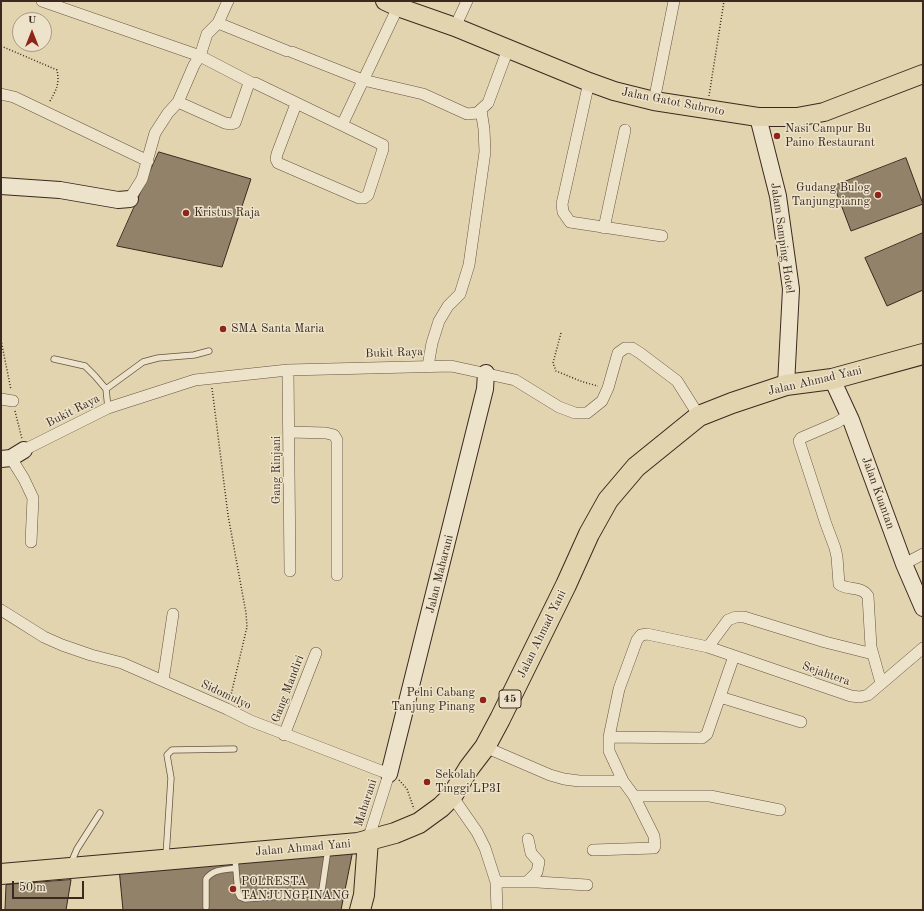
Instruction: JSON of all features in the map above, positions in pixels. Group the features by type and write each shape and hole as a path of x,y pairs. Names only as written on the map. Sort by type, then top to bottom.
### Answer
{"highway":[{"name":"Jalan Ahmad Yani","path":"1,874 166,860 235,860 368,840 395,833 419,823 441,807 452,796 469,768 485,747 566,585 589,534 608,500 636,467 699,416 732,403 786,385 832,379 923,354"},
{"path":"360,910 364,895 368,840"}],"main road":[{"name":"Jalan Gatot Subroto","path":"391,4 614,91 654,101 758,117 797,117 824,112 923,74"}],"street":[{"path":"42,1 200,56 251,84 296,104 342,125 383,145 382,154 368,195 364,198 359,198 278,163 276,154 296,104"},
{"path":"1,186 60,190 118,200 131,197 142,179 155,133 168,113 178,102 194,65 200,56 208,34 218,23 228,1"},
{"path":"455,28 467,1"},
{"path":"654,101 674,1"},
{"path":"342,125 363,80 391,4"},
{"path":"218,23 363,80 423,94 468,114 477,113 488,103 508,49"},
{"path":"589,82 562,204 564,212 570,222 662,236"},
{"path":"178,102 225,123 231,124 235,123 251,84"},
{"path":"1,94 14,97 148,161"},
{"path":"428,366 432,343 439,321 448,306 460,294 469,265 485,152 481,110"},
{"name":"Jalam Samping Hotel","path":"758,117 778,196 791,289 786,385"},
{"path":"604,228 626,130"},
{"name":"Bukit Raya","path":"12,456 108,408 195,380 288,370 451,366 486,372 515,380 559,407 575,413 587,413 602,402 608,388 618,353 625,348 632,348 640,353 677,381 699,416"},
{"name":"Gang Rinjani","path":"288,370 290,432 290,571"},
{"name":"Jalan Maharani","path":"389,774 485,389 486,372"},
{"name":"Jalan Kuantan","path":"832,379 849,416 904,564 923,608"},
{"path":"1,399 13,402"},
{"path":"849,416 801,438 799,441 835,548 839,584 842,587 861,590 868,596 873,654 881,683"},
{"path":"290,432 326,433 334,435 337,440 337,575"},
{"path":"12,456 33,498 31,542"},
{"path":"904,564 923,554"},
{"name":"Sidomulyo","path":"1,610 44,637 62,645 91,655 122,663 284,735 389,774"},
{"path":"163,681 173,614"},
{"path":"708,647 728,620 736,616 744,617 825,642 873,654"},
{"name":"Sejahtera","path":"609,737 619,689 641,635 647,634 708,647 851,696 860,697 868,695 923,648"},
{"name":"Gang Mandiri","path":"284,735 316,653"},
{"path":"593,850 654,848 655,846 654,836 634,796 623,781 609,751 609,737 702,738 707,734 734,656"},
{"path":"720,697 801,722"},
{"path":"485,747 550,775 564,779 579,781 623,781"},
{"name":"Maharani","path":"368,840 389,774"},
{"path":"452,796 477,832 485,848 496,882 497,910"},
{"path":"634,796 710,796 780,810"},
{"path":"527,882 537,872 539,862 531,854 528,839"},
{"path":"496,882 586,885"}],"lane":[{"path":"106,389 143,362 158,358 194,355 209,351"},
{"path":"54,359 85,366 96,376 106,389 108,408"},
{"path":"166,860 171,778 167,755 172,750 234,749"},
{"path":"70,868 77,849 100,813"},
{"path":"206,907 206,879 213,872 235,860 238,893 240,897 245,899 319,893 322,890 328,846"}],"path":[{"path":"706,109 724,1"},
{"path":"1,46 57,70 59,79 58,86 45,112"},
{"path":"561,333 553,363 556,371 583,382 608,388"},
{"path":"211,378 228,515 246,613 247,627 227,709"},
{"path":"389,774 398,779 407,789 419,823"}],"building":[{"name":"Kristus Raja","path":"159,152 251,179 222,267 117,246"},
{"name":"Gudang Bulog Tanjungpianng","path":"906,158 923,204 851,231 834,186"},
{"path":"923,233 923,290 887,306 865,258"},
{"name":"POLRESTA TANJUNGPINANG","path":"353,850 341,910 123,910 119,868"},
{"path":"71,880 66,910 5,910 6,885"}],"place":[{"name":"Nasi Campur Bu Paino Restaurant","path":"777,136"},
{"name":"Gudang Bulog Tanjungpianng","path":"878,195"},
{"name":"Kristus Raja","path":"186,213"},
{"name":"SMA Santa Maria","path":"223,329"},
{"name":"Pelni Cabang Tanjung Pinang","path":"483,700"},
{"name":"Sekolah Tinggi LP3I","path":"427,782"},
{"name":"POLRESTA TANJUNGPINANG","path":"233,889"}]}
